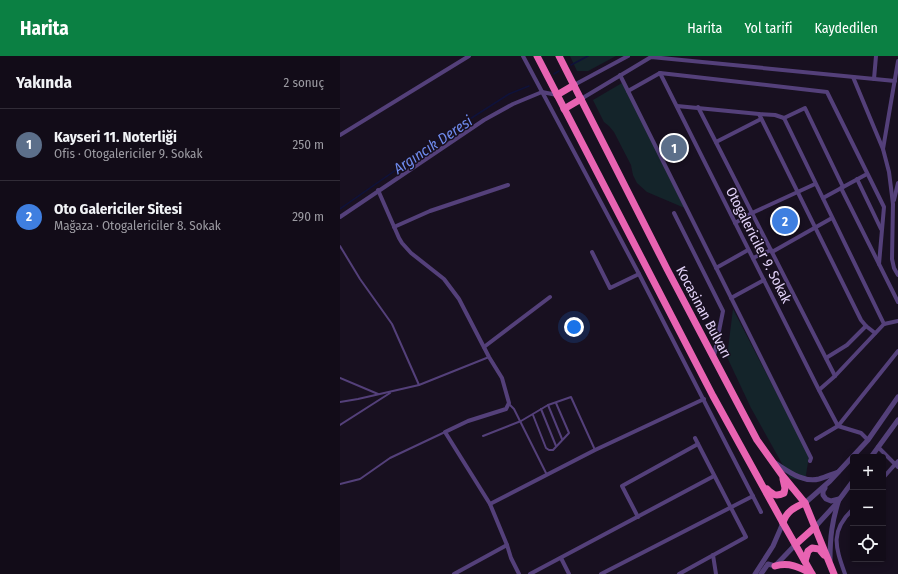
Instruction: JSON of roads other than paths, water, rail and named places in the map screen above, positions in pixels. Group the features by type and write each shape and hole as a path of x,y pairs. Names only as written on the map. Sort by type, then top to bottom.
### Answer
{"highway":[{"path":"537,56 713,396 812,574"},
{"name":"Kocasinan Bulvarı","path":"559,56 757,440 782,475 805,503 834,574"},
{"path":"556,95 574,85"},
{"path":"564,109 580,99"},
{"path":"761,483 773,495 779,496 784,493 786,488 782,475"},
{"path":"783,523 785,516 795,506 805,503"},
{"path":"796,544 815,527"},
{"path":"805,561 808,551 812,548 817,548 822,551 830,565"},
{"path":"775,566 784,564 793,565 812,574"}],"street":[{"path":"340,135 469,56"},
{"path":"523,56 639,274 761,512"},
{"path":"574,85 628,56"},
{"path":"874,79 876,56"},
{"path":"580,99 651,57 895,81"},
{"path":"883,149 898,61"},
{"path":"628,91 660,73 826,92 884,207 879,264"},
{"name":"Otogalericiler 9. Sokak","path":"660,73 838,426"},
{"path":"620,75 811,458 810,461"},
{"path":"853,77 883,149 889,172 893,204 892,245 894,268 898,275"},
{"path":"340,217 484,120 513,104 542,92 556,95"},
{"path":"677,106 776,115 784,118 884,324"},
{"path":"698,107 835,376"},
{"path":"784,118 805,108 898,302"},
{"path":"759,114 861,320 875,333"},
{"path":"716,142 761,119"},
{"path":"823,198 867,174"},
{"path":"857,179 882,230"},
{"path":"893,204 897,195 898,183"},
{"path":"394,227 430,211 508,184"},
{"path":"735,223 752,213 816,184"},
{"path":"378,190 399,238 406,248 444,279 455,293 489,357 502,378 509,404 505,410 479,417 445,432 490,504 511,558 519,574"},
{"path":"674,213 723,311 714,357"},
{"path":"753,258 771,251 832,218"},
{"path":"892,245 898,244"},
{"path":"716,268 748,250"},
{"path":"592,252 610,288 639,274"},
{"path":"731,298 764,280"},
{"path":"484,347 550,297"},
{"path":"819,390 835,376 884,324 898,321"},
{"path":"826,358 847,345 866,326"},
{"path":"816,439 838,426 898,351"},
{"path":"805,503 839,472 868,440 898,398"},
{"path":"490,504 595,450 704,400"},
{"path":"873,454 898,420"},
{"path":"838,426 861,433 868,440"},
{"path":"679,574 746,537 695,438"},
{"path":"638,517 622,486 698,444"},
{"path":"878,448 897,464 886,475"},
{"path":"771,460 800,478 813,480 839,472"},
{"path":"530,574 714,476"},
{"path":"830,480 823,491 823,495 826,499 831,501 839,499"},
{"path":"815,527 850,485"},
{"path":"601,574 753,496"},
{"path":"830,565 832,521 839,499"},
{"path":"845,574 836,541 837,533 842,522 850,513"},
{"path":"755,574 774,546 783,523"},
{"path":"760,574 768,564 775,566 796,544"},
{"path":"454,574 507,545"},
{"path":"713,555 716,574"},
{"path":"561,558 570,574"}],"lane":[{"path":"340,246 360,279 392,324 418,385"},
{"path":"340,402 418,385 489,357"},
{"path":"340,378 379,394"},
{"path":"340,425 393,391"},
{"path":"483,436 521,421 548,405 571,397 595,450"},
{"path":"532,414 546,448 553,450 562,439 568,436 569,433 556,402"},
{"path":"509,404 514,408 521,421 547,475"},
{"path":"548,405 562,439"},
{"path":"541,409 556,446"},
{"path":"340,484 360,479 390,458 445,432"}],"waterway":[{"path":"571,65 588,56"},
{"path":"554,74 559,71"},
{"name":"Argıncık Deresi","path":"340,209 459,126 509,94 529,86"}],"place":[{"name":"Kayseri 11. Noterliği","path":"674,148"},
{"name":"Oto Galericiler Sitesi","path":"785,221"}]}
